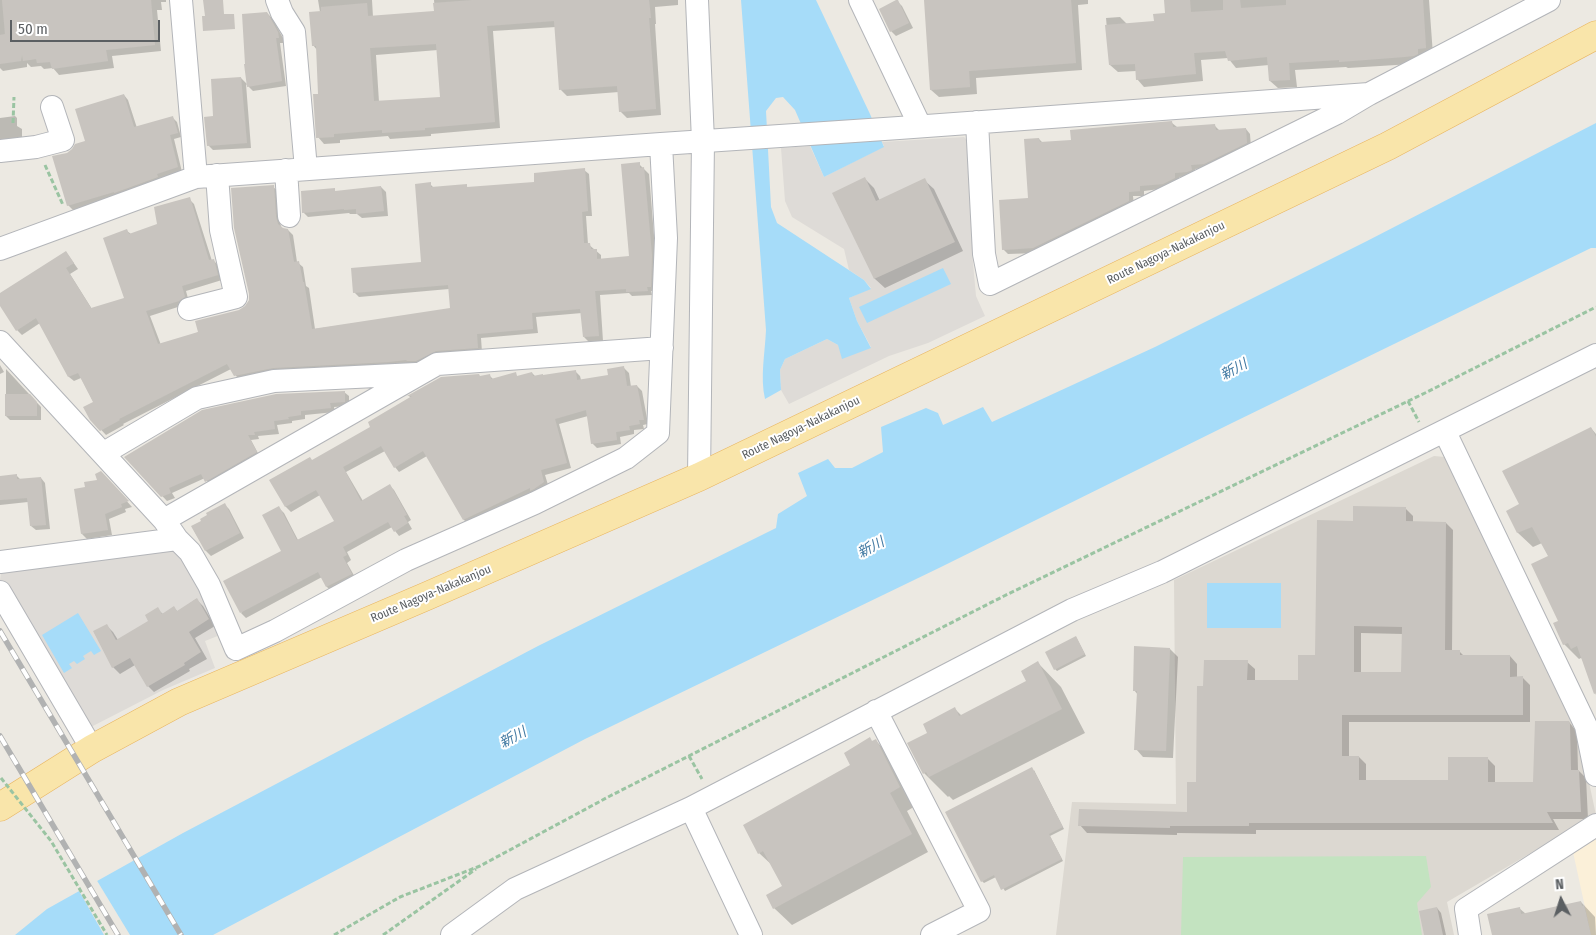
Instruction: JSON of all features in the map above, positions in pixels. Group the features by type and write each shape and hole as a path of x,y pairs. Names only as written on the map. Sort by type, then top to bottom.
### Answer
{"main road":[{"name":"Route Nagoya-Nakakanjou","path":"0,807 92,750 179,702 699,477 1388,146 1596,35"}],"street":[{"path":"180,0 206,176 221,230 236,297 189,308"},
{"path":"277,0 282,13 294,32 296,170 290,216"},
{"path":"697,0 703,141 699,477"},
{"path":"860,0 910,127"},
{"path":"977,122 984,254 990,284 1320,122 1369,94 1549,0"},
{"path":"0,249 206,176 1369,94"},
{"path":"0,151 63,140 52,108"},
{"path":"0,342 164,520 177,539 190,552 209,585 236,649 275,632 406,560 535,503 626,458 658,434 666,238 661,144"},
{"path":"164,520 437,364 662,348"},
{"path":"452,935 516,889 691,808 1072,610 1162,572 1596,355"},
{"path":"104,454 197,398 274,381 421,373"},
{"path":"1445,432 1586,726 1596,775"},
{"path":"0,562 177,539"},
{"path":"0,592 92,750"},
{"path":"876,711 980,911 932,935"},
{"path":"691,808 751,935"},
{"path":"1470,935 1466,909 1596,825"}],"path":[{"path":"13,123 14,97"},
{"path":"45,144 72,222"},
{"path":"382,935 480,866 610,796 1004,596 1424,393 1596,307"},
{"path":"689,756 712,797"},
{"path":"1,778 51,841 108,935"},
{"path":"334,935 400,897 480,866"}],"shaded area":[{"path":"964,137 969,142 978,251 972,252 976,296 985,316 928,343 889,356 789,404 781,390 780,370 785,359 827,339 838,345 871,347 857,321 849,298 871,288 864,280 849,270 844,249 792,217 785,201 781,148 810,146 824,177 884,146 882,142"},
{"path":"1434,456 1445,457 1578,731 1596,815 1447,902 1454,935 1056,935 1072,802 1176,804 1174,580"},
{"path":"167,546 178,553 200,589 220,635 205,641 215,668 163,690 89,728 0,580 1,573"},
{"path":"1596,839 1596,935 1591,935 1573,852"}],"green space":[{"path":"1426,856 1431,887 1417,903 1422,935 1181,935 1183,857"}],"water":[{"path":"741,0 816,0 884,147 824,177 795,110 783,97 776,98 766,111 771,207 777,223 864,280 871,289 849,298 857,321 871,348 842,359 838,345 827,339 785,359 780,370 781,390 765,399 763,374 766,330"},
{"name":"新川","path":"1596,123 1596,248 1591,248 941,567 585,739 213,935 15,935 47,909 183,833 538,646 776,528 778,514 807,496 798,473 828,459 835,468 852,468 883,452 881,427 926,408 938,413 943,425 983,407 992,422 1155,347 1367,241"},
{"path":"943,268 951,284 867,323 859,307"},
{"path":"1207,583 1281,583 1281,628 1207,628"},
{"path":"78,613 101,651 94,655 91,651 83,656 85,659 77,664 74,661 69,664 72,668 64,673 42,635"}],"pier":[{"path":"96,879 130,935 104,935 78,889"}],"building":[{"path":"2,0 151,0 155,45 106,50 108,61 52,69 50,62 37,63 36,59 23,61 22,55 21,61 0,64 0,35 5,34"},
{"path":"203,0 223,0 224,14 234,14 235,29 203,31 202,16 205,16"},
{"path":"473,0 649,0 656,109 619,112 617,86 559,90 554,21 487,26 495,122 425,128 425,130 382,133 382,130 334,134 334,137 316,138 313,94 318,94 316,46 312,46 309,12 321,11 321,7 367,3 368,16 434,11 433,3","holes":["436,44 440,97 374,101 370,48"]},
{"path":"898,0 909,23 890,32 879,9"},
{"path":"924,0 1071,0 1076,63 969,71 970,87 930,90"},
{"path":"1164,0 1190,0 1191,12 1223,10 1223,0 1240,0 1241,8 1286,5 1286,0 1423,0 1426,48 1418,49 1418,54 1414,56 1339,62 1339,60 1289,63 1290,80 1269,81 1267,57 1228,61 1225,51 1194,53 1196,74 1136,80 1135,64 1109,65 1105,25 1154,21 1153,14 1165,13"},
{"path":"267,12 278,32 279,38 276,38 282,81 247,87 242,14"},
{"path":"241,77 247,143 207,146 204,117 213,116 211,79"},
{"path":"124,94 134,127 173,116 178,133 170,135 178,167 157,174 158,177 114,193 67,206 52,156 67,153 75,144 85,141 75,109"},
{"path":"1172,121 1173,127 1215,124 1216,130 1246,128 1247,143 1204,164 1191,165 1192,170 1175,173 1175,178 1163,184 1140,186 1140,191 1129,192 1129,201 1033,248 1002,250 999,200 1028,198 1024,139 1039,138 1040,142 1071,140 1070,130"},
{"path":"640,162 640,168 644,167 652,255 651,287 647,287 648,291 626,292 626,289 595,291 599,336 583,337 580,309 532,313 533,329 477,334 478,348 436,351 416,361 273,368 234,376 227,364 119,419 100,431 90,420 83,407 93,402 78,373 68,377 36,318 16,331 0,306 0,293 66,251 74,263 66,268 91,308 124,298 103,238 127,229 129,234 157,224 154,207 190,197 209,260 214,259 218,275 182,286 185,297 179,301 146,311 158,344 198,332 195,321 239,310 249,300 234,228 231,188 274,185 276,217 278,224 288,229 294,262 299,261 312,329 450,308 448,285 353,293 351,268 421,262 415,184 431,182 431,187 467,184 467,187 534,182 534,173 585,168 588,211 582,212 584,243 590,243 591,249 597,249 597,259 629,256 621,164"},
{"path":"865,177 876,201 925,178 955,242 874,279 832,193"},
{"path":"381,186 384,211 356,214 356,209 344,209 302,213 301,191 335,188 335,191"},
{"path":"624,366 627,386 637,385 644,420 639,420 640,424 629,426 630,430 616,432 617,440 591,444 586,410 555,419 567,463 541,470 544,482 534,489 530,491 530,488 463,520 423,451 394,468 381,446 343,467 361,501 390,484 407,515 404,516 408,523 394,532 388,522 343,547 347,555 343,557 352,574 326,587 318,572 240,613 223,581 281,551 262,515 279,506 297,540 334,521 316,490 285,507 269,480 310,457 312,460 370,427 368,422 412,396 407,396 441,377 490,374 491,379 516,372 517,376 532,372 533,376 576,370 577,380 608,375 607,369"},
{"path":"345,391 345,402 330,403 331,408 301,411 301,415 274,421 275,429 254,432 255,435 248,435 257,452 205,482 201,474 169,488 171,493 161,497 124,457 202,410 276,394"},
{"path":"5,394 30,394 37,402 37,416 5,416"},
{"path":"1591,427 1596,437 1596,693 1594,694 1577,646 1571,649 1568,643 1563,645 1553,623 1558,621 1531,564 1548,556 1532,527 1517,533 1506,511 1519,504 1502,471"},
{"path":"101,471 129,501 121,504 122,507 105,514 108,530 81,534 74,489 85,487 84,482 97,480 95,474"},
{"path":"17,474 17,479 41,477 46,525 30,526 27,498 0,500 0,476"},
{"path":"225,503 240,533 205,551 191,526 201,521 200,519 207,515 206,513"},
{"path":"1353,506 1406,507 1406,521 1446,522 1445,650 1460,650 1460,655 1510,655 1510,677 1523,676 1523,715 1342,715 1342,756 1359,756 1359,780 1448,780 1448,757 1488,757 1488,782 1533,782 1535,721 1569,721 1571,770 1579,770 1581,812 1547,812 1553,823 1249,823 1249,826 1170,826 1170,828 1078,826 1079,809 1187,812 1187,782 1196,782 1197,686 1203,686 1204,660 1248,660 1247,680 1298,680 1298,655 1315,655 1317,520 1353,521","holes":["1354,626 1402,627 1401,672 1354,672"]},
{"path":"197,598 209,619 189,632 201,652 184,663 185,665 147,687 130,658 112,668 93,631 107,624 116,640 148,621 145,615 158,607 162,614 174,606 177,611"},
{"path":"1076,636 1085,654 1054,670 1045,652"},
{"path":"1134,646 1170,648 1166,751 1134,750 1137,691 1133,691"},
{"path":"1038,661 1062,709 929,777 926,772 923,774 907,743 927,733 923,724 955,707 959,716 1026,681 1021,671"},
{"path":"870,737 872,741 876,739 900,787 890,793 912,834 773,909 766,895 782,886 763,851 758,854 743,825 850,765 844,753"},
{"path":"1032,767 1063,827 1049,834 1062,859 1001,890 994,875 981,882 945,812"},
{"path":"1581,901 1582,906 1584,905 1591,935 1492,935 1487,914 1520,907 1521,914"},
{"path":"1437,907 1443,935 1424,935 1419,911"}],"railway":[{"path":"0,631 181,935"},
{"path":"0,736 118,935"}]}
